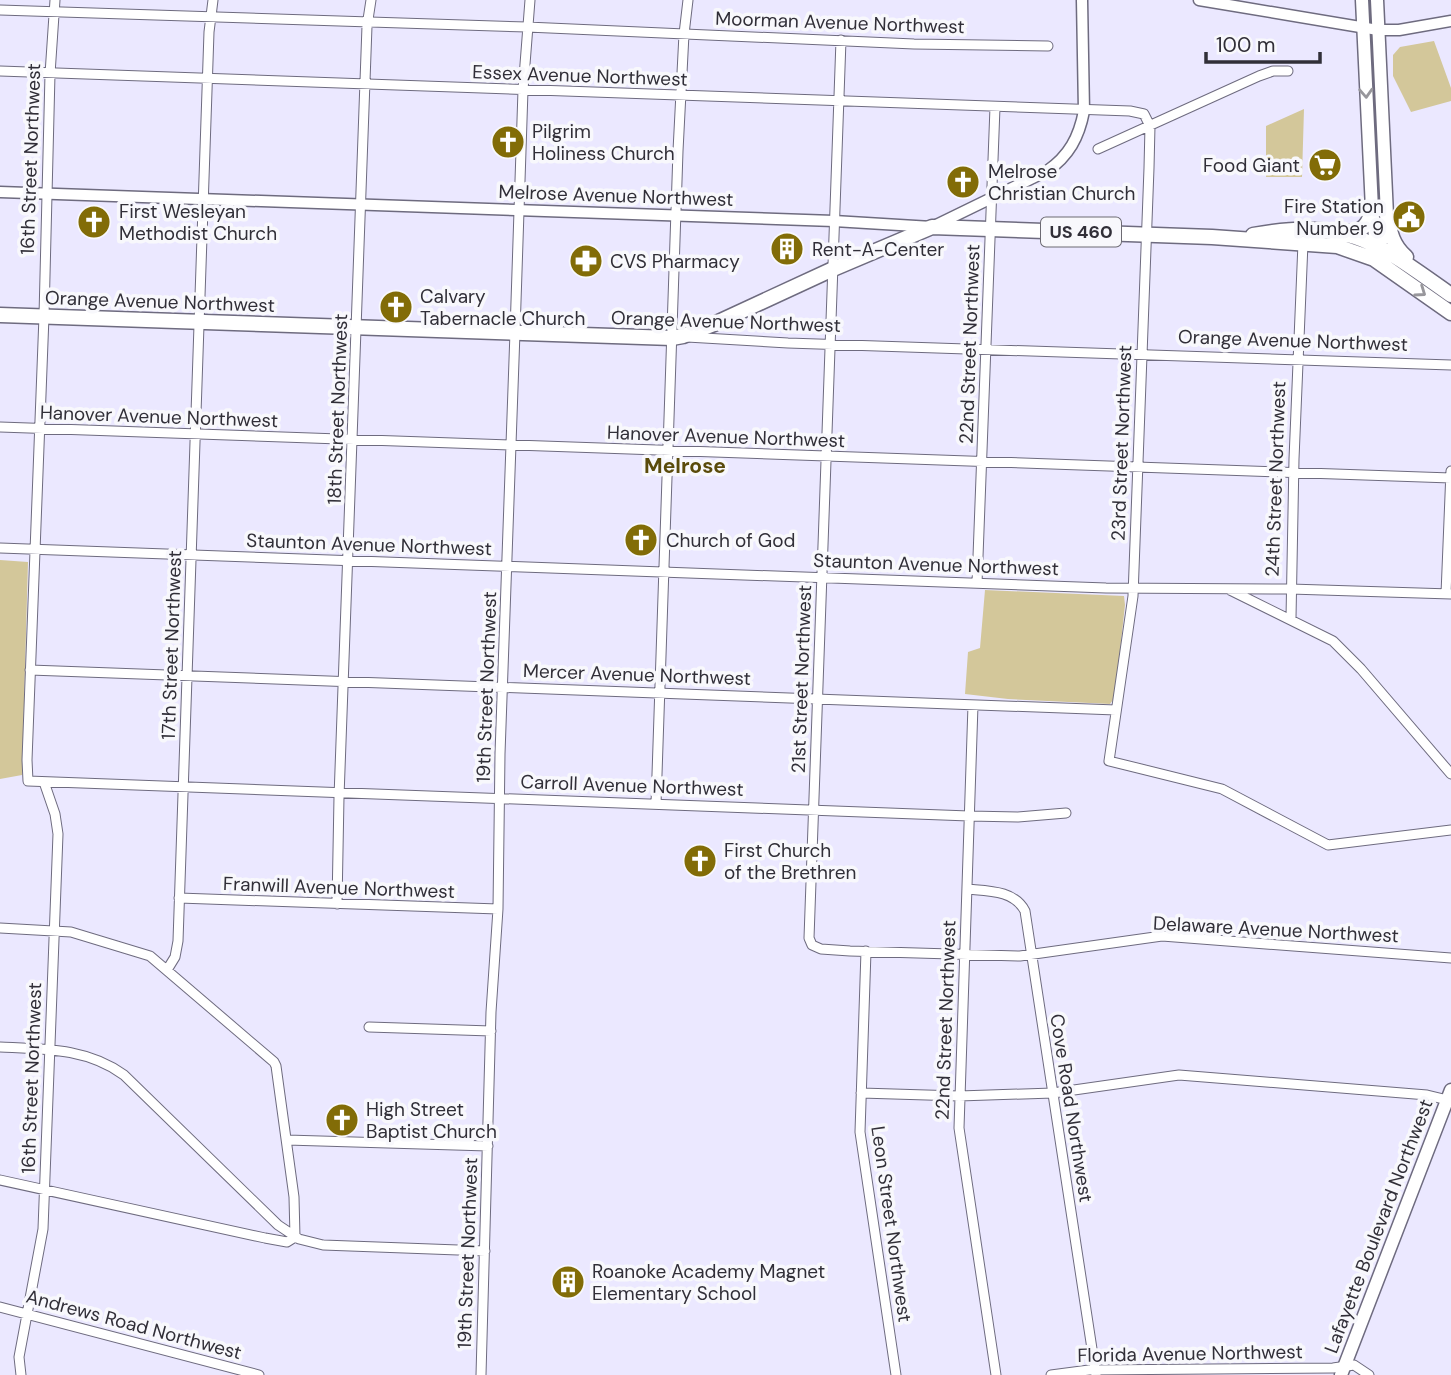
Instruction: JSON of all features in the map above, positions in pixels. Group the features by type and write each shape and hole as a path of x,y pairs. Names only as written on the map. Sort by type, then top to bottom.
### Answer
{"main road":[{"path":"1362,0 1372,209 1376,245 1382,260 1391,271"},
{"path":"1377,0 1390,233 1398,250 1448,285 1451,293"},
{"path":"1342,232 1355,232 1366,226 1372,209"},
{"path":"1303,243 1312,237 1318,237 1361,247 1376,245 1384,237 1387,215"},
{"name":"Melrose Avenue Northwest","path":"932,227 1322,244 1355,251 1374,259 1451,313"},
{"name":"US 460","path":"677,337 932,227"},
{"name":"Melrose Avenue Northwest","path":"1231,239 1296,229 1342,232 1376,245 1451,293"},
{"name":"Orange Avenue Northwest","path":"0,315 677,337"},
{"name":"Lafayette Boulevard Northwest","path":"1342,1371 1450,1097"}],"street":[{"name":"16th Street Northwest","path":"28,781 50,74 55,0"},
{"name":"17th Street Northwest","path":"167,970 177,951 213,0"},
{"name":"18th Street Northwest","path":"337,904 365,85 371,0"},
{"name":"19th Street Northwest","path":"481,1375 523,90 530,0"},
{"path":"656,804 668,451 677,337 676,216 684,34 688,0"},
{"path":"932,227 1033,179 1057,165 1065,156 1077,137 1084,111 1082,0"},
{"path":"1199,0 1378,30 1399,30 1451,21"},
{"name":"Moorman Avenue Northwest","path":"0,10 1048,46"},
{"name":"21st Street Northwest","path":"810,941 841,40"},
{"name":"Essex Avenue Northwest","path":"0,71 1139,112 1147,117 1150,126"},
{"path":"1098,149 1259,76 1273,71 1288,71"},
{"name":"22nd Street Northwest","path":"977,583 995,107"},
{"name":"23rd Street Northwest","path":"1150,126 1133,588 1109,761 1222,789 1328,845 1451,830"},
{"name":"Melrose Avenue Northwest","path":"0,192 834,221 932,227"},
{"name":"24th Street Northwest","path":"1291,618 1303,243"},
{"name":"Orange Avenue Northwest","path":"677,337 1451,365"},
{"name":"Hanover Avenue Northwest","path":"0,427 1451,478"},
{"path":"1449,594 1451,471"},
{"name":"Staunton Avenue Northwest","path":"0,548 1133,588 1449,594"},
{"path":"1228,589 1323,635 1344,651 1451,774"},
{"name":"Mercer Avenue Northwest","path":"30,670 1116,710"},
{"name":"22nd Street Northwest","path":"973,705 959,1128 996,1375"},
{"name":"Carroll Avenue Northwest","path":"28,781 969,816 1018,817 1066,813"},
{"name":"16th Street Northwest","path":"21,1375 19,1357 42,1240 55,929 58,834 55,814 44,782"},
{"name":"Cove Road Northwest","path":"967,889 997,892 1017,900 1025,911 1095,1373"},
{"name":"Franwill Avenue Northwest","path":"179,898 498,909"},
{"path":"0,928 55,929 150,956 274,1062 296,1212 295,1237"},
{"name":"Delaware Avenue Northwest","path":"810,941 821,949 1032,956 1162,936 1451,958"},
{"name":"Leon Street Northwest","path":"866,951 860,1132 896,1375"},
{"path":"369,1027 491,1031"},
{"path":"0,1047 83,1054 100,1060 124,1075 278,1225 295,1237 323,1245 485,1251"},
{"path":"861,1093 959,1096 1052,1093 1179,1075 1450,1097"},
{"path":"287,1140 488,1146"},
{"path":"0,1180 265,1238 287,1242 295,1237"},
{"name":"Andrews Road Northwest","path":"0,1307 259,1375"},
{"name":"Florida Avenue Northwest","path":"1051,1375 1342,1371 1357,1366 1368,1375"}],"shaded area":[{"path":"1434,41 1451,88 1451,101 1411,112 1393,76 1393,55 1400,47"},
{"path":"1304,109 1302,177 1266,177 1266,126"},
{"path":"0,560 28,562 22,775 0,779"},
{"path":"985,590 1124,596 1115,697 1110,704 965,694 968,652 980,648"}],"place":[{"name":"Pilgrim Holiness Church","path":"508,142"},
{"name":"Food Giant","path":"1325,165"},
{"name":"Melrose Christian Church","path":"963,182"},
{"name":"Fire Station Number 9","path":"1409,217"},
{"name":"First Wesleyan Methodist Church","path":"94,222"},
{"name":"Rent-A-Center","path":"787,249"},
{"name":"CVS Pharmacy","path":"586,261"},
{"name":"Calvary Tabernacle Church","path":"396,307"},
{"name":"Church of God","path":"641,540"},
{"name":"First Church of the Brethren","path":"700,861"},
{"name":"High Street Baptist Church","path":"342,1120"},
{"name":"Roanoke Academy Magnet Elementary School","path":"568,1282"}],"district":[{"name":"Melrose","path":"685,466"}]}
